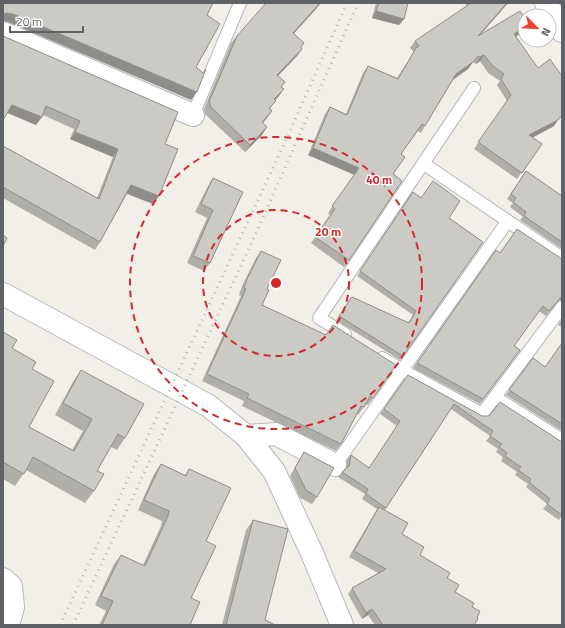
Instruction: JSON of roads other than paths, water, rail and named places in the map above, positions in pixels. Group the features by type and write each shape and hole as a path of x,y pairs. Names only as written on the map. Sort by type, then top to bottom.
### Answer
{"street":[{"path":"546,3 562,31"},
{"path":"3,33 193,115"},
{"path":"3,294 209,406 246,436 274,471 311,551 342,625"},
{"path":"246,436 276,434 334,465"},
{"path":"3,579 11,586 13,606 8,625"}],"lane":[{"path":"193,115 240,3"},
{"path":"357,342 320,318 474,88"},
{"path":"424,164 507,222 562,258"},
{"path":"334,465 507,222"},
{"path":"370,350 402,370 482,414 562,307"},
{"path":"495,397 562,440"}],"railway":[{"path":"60,625 285,142 347,3"},
{"path":"73,625 252,242 358,3"}]}
